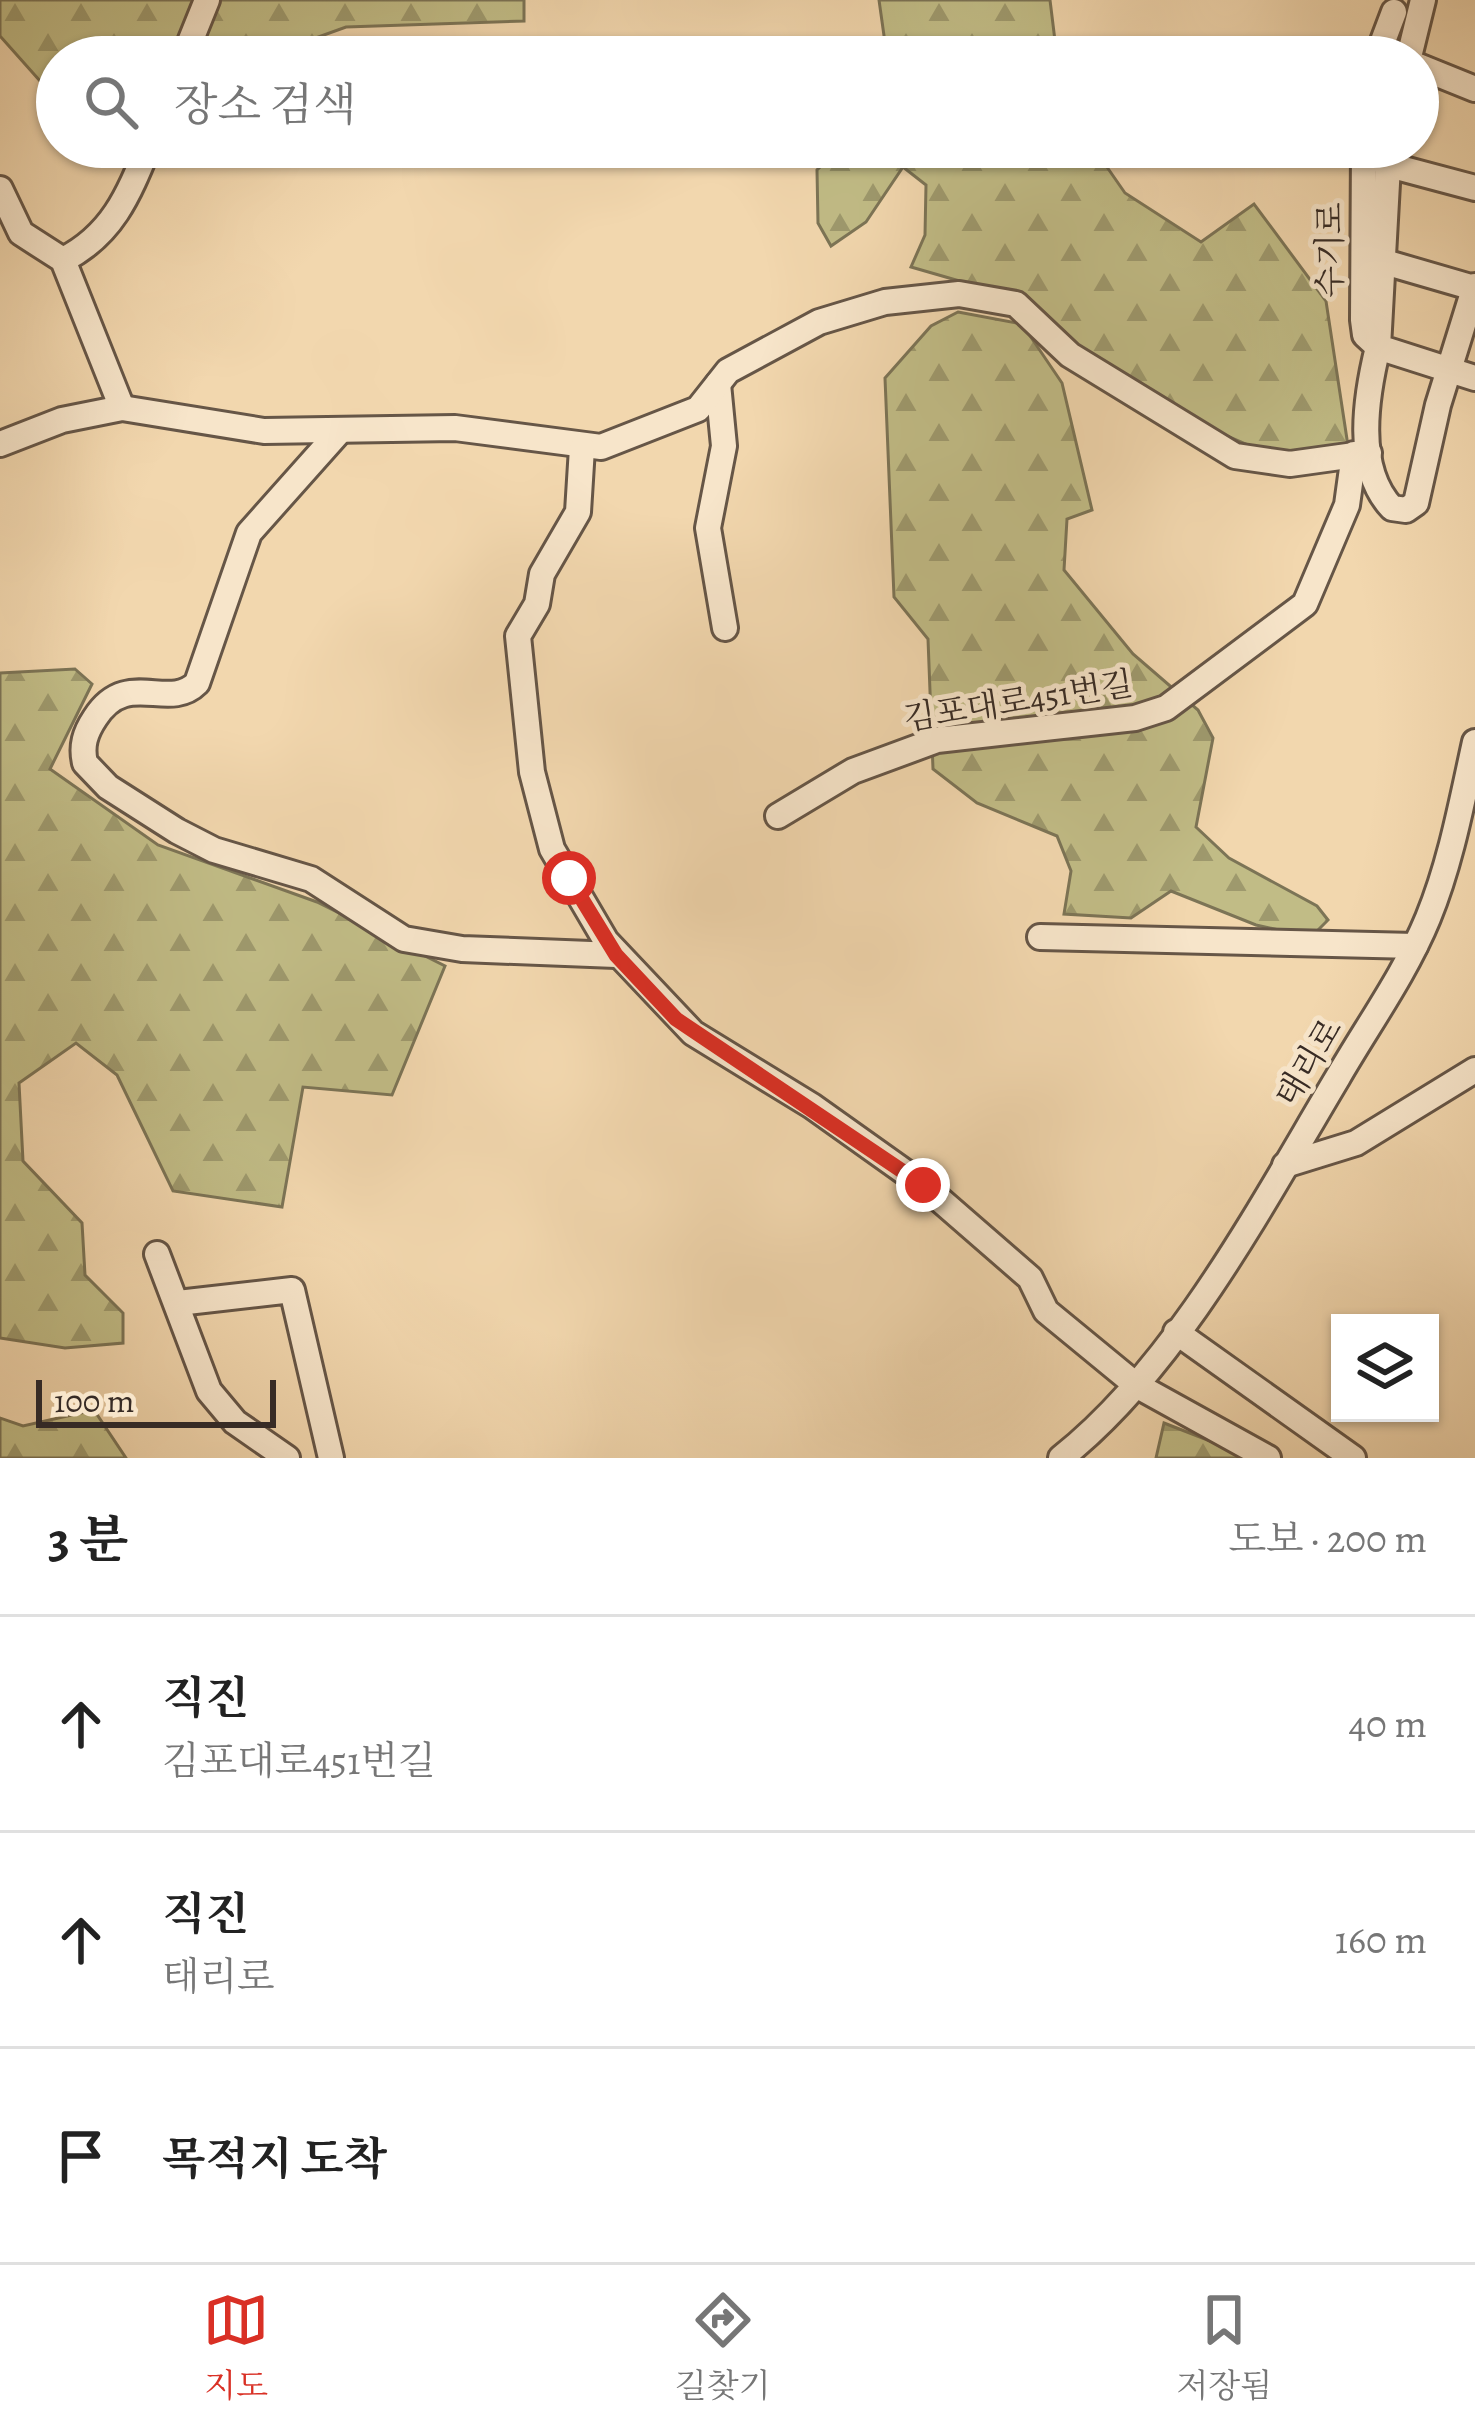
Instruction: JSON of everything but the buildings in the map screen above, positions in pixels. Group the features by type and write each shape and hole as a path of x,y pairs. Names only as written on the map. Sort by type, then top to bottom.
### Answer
{"street":[{"path":"192,36 207,0"},
{"path":"1414,36 1423,0"},
{"path":"1385,36 1394,12"},
{"path":"1439,74 1475,89"},
{"path":"63,260 91,246 114,220 138,168"},
{"name":"수기로","path":"1364,168 1363,320 1365,335 1378,347"},
{"path":"1381,261 1475,287 1412,507 1399,510 1387,502 1362,454 1378,347 1381,261 1386,168"},
{"path":"1422,168 1475,188"},
{"path":"0,189 21,233 63,260 122,408"},
{"path":"0,444 62,420 122,408 264,430 476,429 582,448 620,442 682,418 709,399 742,361 819,322 885,302 982,296 1016,304 1070,355 1235,455 1290,464 1362,454"},
{"path":"1378,347 1475,378"},
{"path":"718,384 724,446 708,528 725,628"},
{"path":"338,433 249,533 197,683 178,694 127,691 115,698 84,737 85,763 108,787 177,831 214,850 311,879 404,939 448,948 616,955"},
{"path":"582,448 578,512 542,574 538,604 518,636 532,772 552,849 616,955 693,1034 812,1106 923,1185 1030,1278 1046,1311 1136,1385 1169,1408 1268,1458"},
{"name":"김포대로451번길","path":"778,816 853,771 937,740 1135,718 1166,708 1305,604 1347,505 1362,454"},
{"name":"태리로","path":"1061,1458 1136,1385 1176,1332 1285,1165 1415,946 1439,888 1475,742"},
{"path":"1040,937 1415,946"},
{"path":"1285,1165 1356,1143 1443,1085 1475,1070"},
{"path":"157,1254 200,1368 222,1408 287,1458"},
{"path":"178,1303 292,1290 331,1458"},
{"path":"1176,1332 1353,1458"}],"green space":[{"path":"0,0 524,0 524,21 346,27 321,36 36,36 36,76 0,36"},
{"path":"879,0 1050,0 1054,36 884,36"},
{"path":"902,168 866,222 831,246 818,223 817,170"},
{"path":"904,168 1108,168 1125,193 1201,242 1254,204 1326,301 1348,446 1266,453 1220,433 1082,350 1029,301 911,267 925,235 926,185"},
{"path":"958,312 1022,324 1062,383 1092,510 1067,519 1064,570 1133,654 1198,710 1213,738 1196,827 1229,858 1317,906 1328,920 1311,937 1256,925 1171,891 1131,918 1064,914 1071,871 1057,836 977,803 933,769 928,639 894,597 885,378 931,326"},
{"path":"75,669 92,684 50,769 158,845 317,902 445,966 392,1095 303,1087 282,1207 173,1191 117,1075 76,1043 19,1083 23,1161 82,1223 85,1275 123,1313 123,1343 65,1348 0,1338 0,673"},
{"path":"94,1410 126,1458 0,1458 0,1418 23,1426"},
{"path":"1164,1423 1241,1453 1247,1458 1156,1458"}],"route":[{"path":"569,878 616,955 693,1034 812,1106 923,1185"}]}
